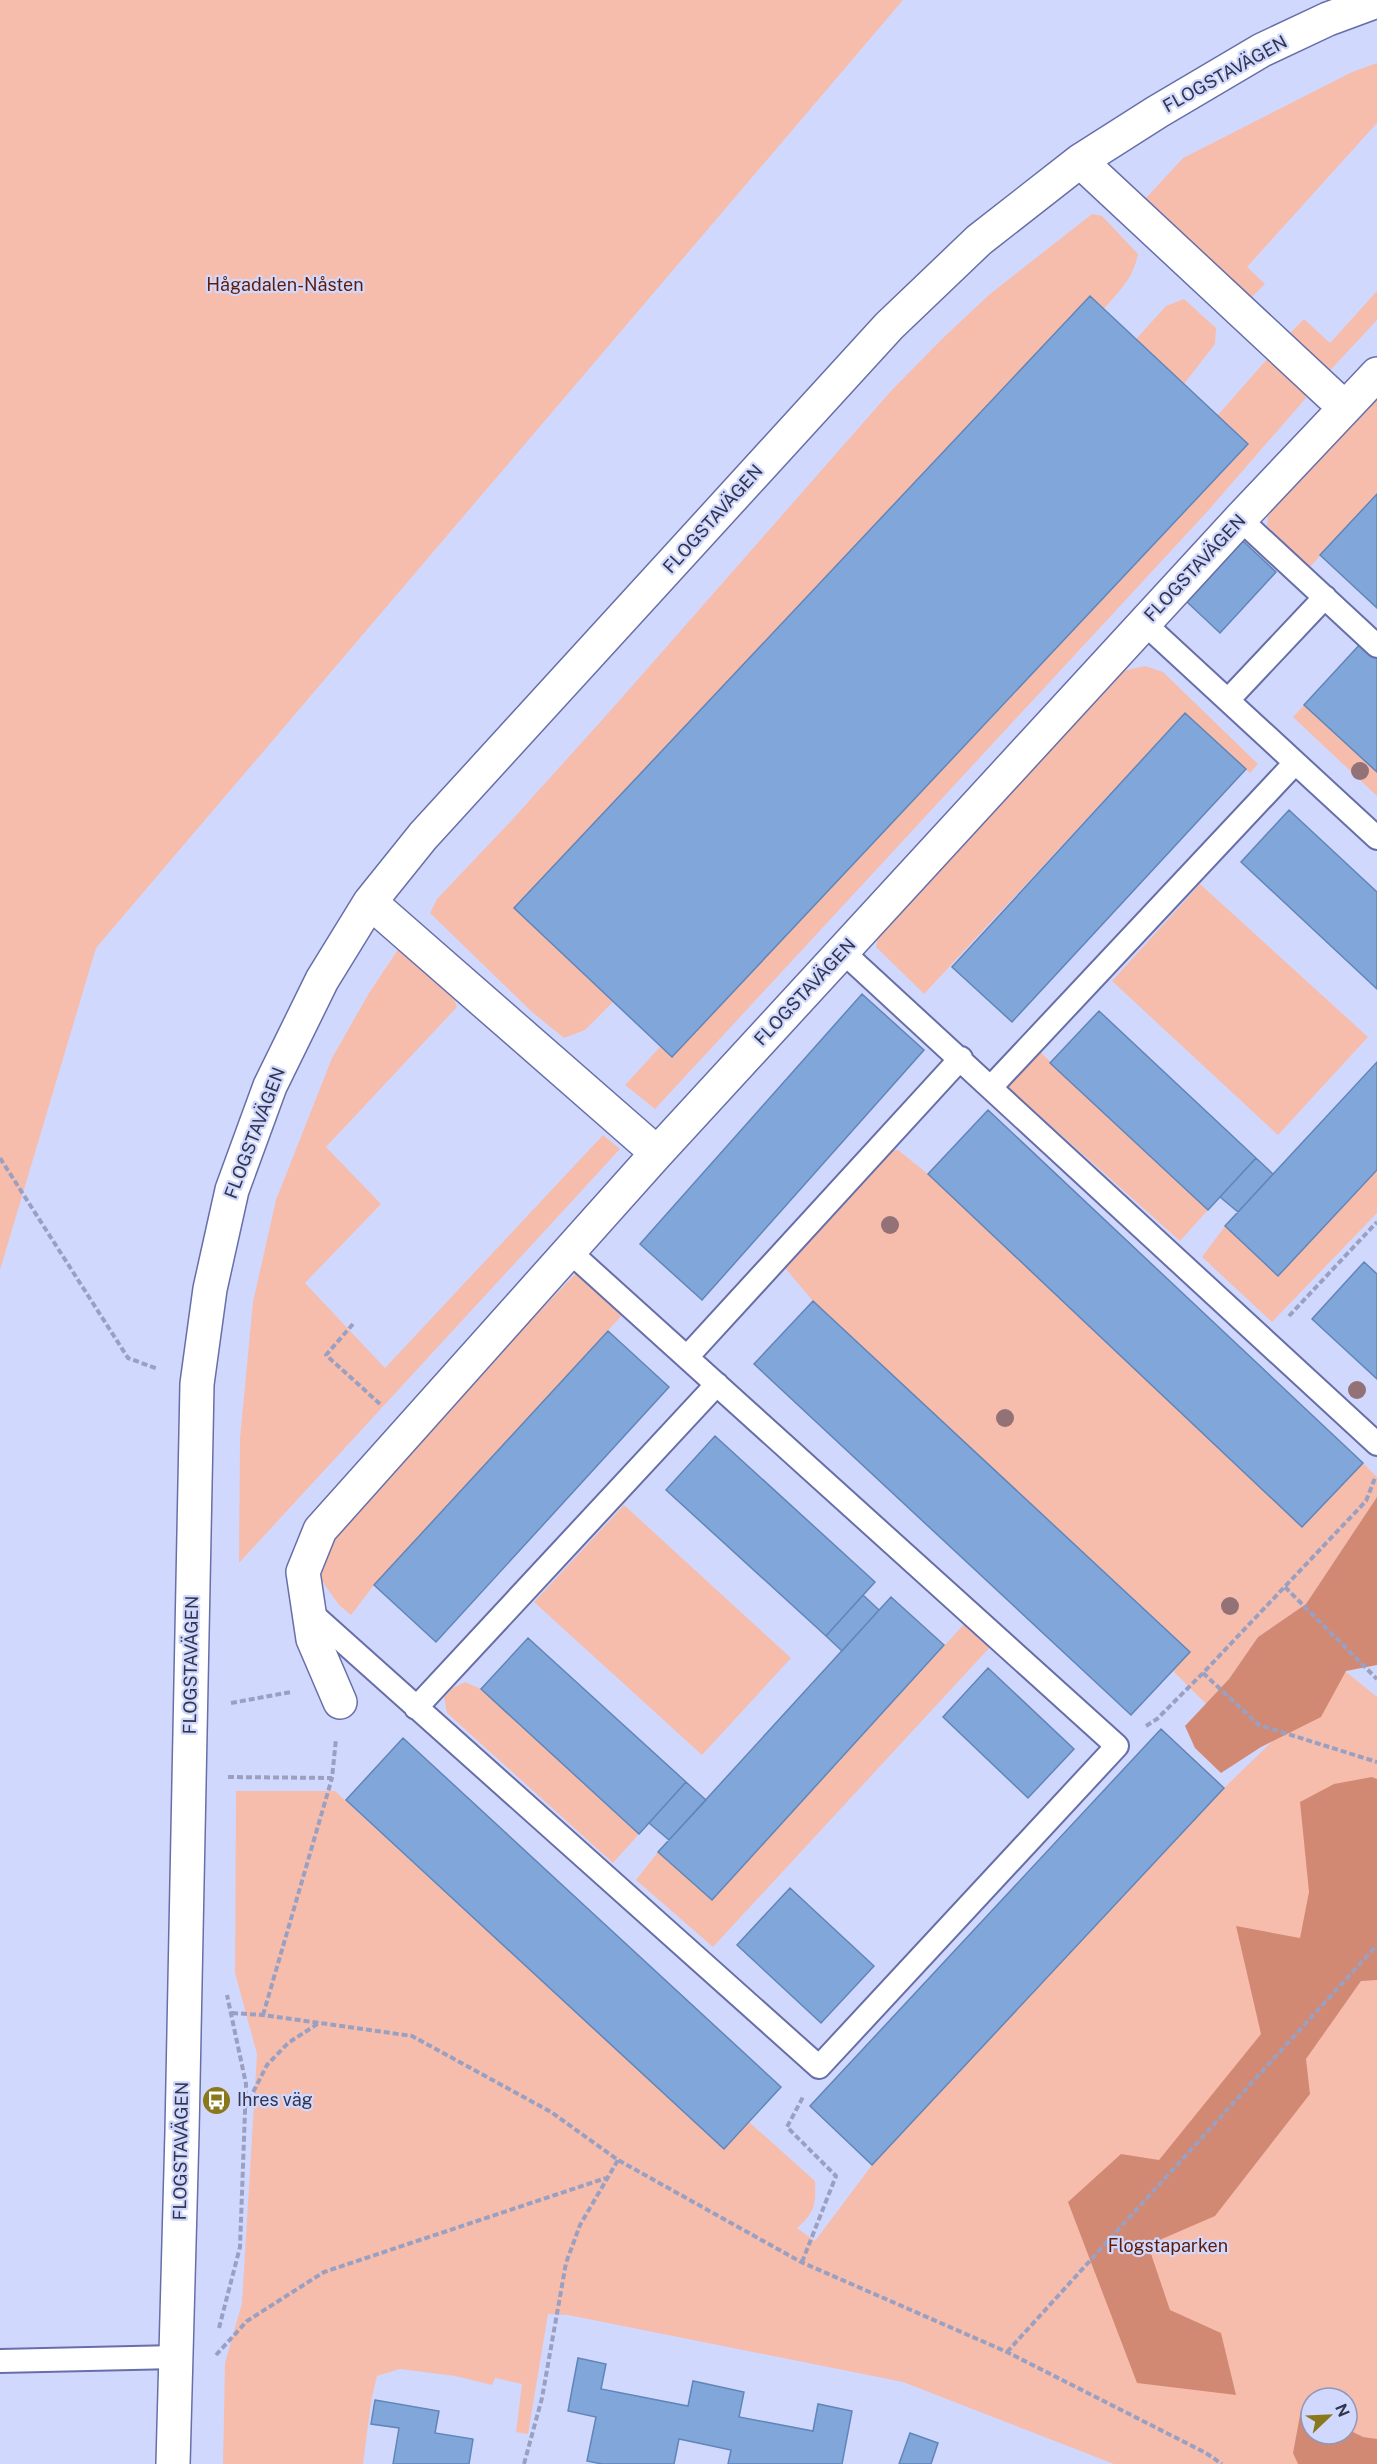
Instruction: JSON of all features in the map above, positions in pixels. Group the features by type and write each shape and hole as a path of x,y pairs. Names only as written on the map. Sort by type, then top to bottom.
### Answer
{"street":[{"name":"FLOGSTAVÄGEN","path":"173,2464 197,1384 210,1289 232,1190 275,1075 322,980 370,902 423,836 889,326 979,240 1080,161 1262,50 1328,19 1377,1"},
{"path":"1080,161 1346,408"},
{"name":"FLOGSTAVÄGEN","path":"340,1702 313,1639 303,1572 320,1530 657,1154 1240,519 1377,374"},
{"path":"370,902 657,1154"}],"lane":[{"path":"1240,519 1377,646"},
{"path":"1228,700 1325,597"},
{"path":"1144,623 1377,838"},
{"path":"992,1086 1296,763"},
{"path":"843,951 992,1086 1377,1444"},
{"path":"687,1357 961,1058"},
{"path":"309,1611 819,2067 1117,1746 569,1251"},
{"path":"416,1708 717,1384"},
{"path":"0,2361 176,2357"}],"path":[{"path":"0,1158 128,1358 197,1384"},
{"path":"1266,1340 1377,1222"},
{"path":"353,1324 326,1355 409,1430"},
{"path":"1117,1746 1157,1719 1366,1502 1377,1471"},
{"path":"1285,1587 1377,1679"},
{"path":"1203,1673 1259,1725 1377,1762"},
{"path":"225,1704 299,1691 340,1702 332,1778 263,2015"},
{"path":"224,1769 224,1777 332,1778"},
{"path":"1007,2352 1377,1945"},
{"path":"218,2333 240,2247 246,2084 225,1985"},
{"path":"232,2013 263,2015 412,2036 551,2112 618,2160 801,2262 1007,2352 1206,2453 1221,2464"},
{"path":"245,2110 267,2065 288,2043 319,2023"},
{"path":"801,2262 836,2176 787,2127 819,2067"},
{"path":"524,2464 542,2398 566,2264 580,2225 618,2160"},
{"path":"214,2350 212,2359 247,2321 324,2272 606,2178"}],"green space":[{"name":"Hågadalen-Nåsten","path":"0,0 903,0 96,948 0,1270"},
{"path":"1377,63 1377,123 1247,267 1265,284 1251,298 1146,198 1183,158 1352,72"},
{"path":"1092,214 1102,216 1138,254 1133,270 1120,290 1104,309 1090,296 514,908 613,1002 585,1030 564,1038 532,1012 430,913 437,899 611,710 891,391 990,294"},
{"path":"1377,291 1377,320 1324,377 1284,339 1304,319 1330,343"},
{"path":"1184,299 1216,328 1215,344 1184,384 1136,339 1166,306"},
{"path":"1268,358 1302,388 1306,398 1206,513 655,1109 625,1085 660,1047 672,1057 1248,445 1217,416"},
{"path":"1377,395 1377,494 1309,568 1267,526 1268,514"},
{"path":"1145,666 1163,672 1258,764 1250,773 1185,713 924,994 876,947 878,936 1123,671"},
{"path":"1304,705 1377,772 1377,796 1293,717"},
{"path":"1200,884 1368,1037 1278,1135 1112,981"},
{"path":"399,948 451,992 457,1007 326,1147 381,1204 305,1283 385,1368 603,1135 620,1149 239,1563 240,1438 253,1302 276,1200 332,1058 369,993"},
{"path":"1036,1048 1208,1210 1180,1241 1003,1083"},
{"path":"884,1150 898,1150 928,1174 1363,1463 1377,1477 1377,1497 1306,1604 1258,1637 1229,1679 1206,1704 1172,1670 1190,1651 813,1301 785,1268 784,1260"},
{"path":"1377,1170 1377,1213 1272,1322 1202,1257 1225,1226 1278,1275"},
{"path":"581,1268 625,1312 374,1585 351,1615 339,1605 319,1577 328,1532"},
{"path":"624,1505 791,1658 702,1755 534,1602"},
{"path":"966,1622 992,1645 713,1947 636,1880 658,1852 712,1900"},
{"name":"Flogstaparken","path":"1345,1671 1377,1697 1377,2464 1114,2464 903,2382 568,2315 548,2314 528,2434 516,2432 522,2384 495,2378 492,2385 455,2376 400,2369 377,2376 371,2402 363,2464 223,2464 225,2363 242,2303 257,2054 235,1973 236,1791 335,1791 724,2149 749,2122 815,2181 813,2208 797,2228 815,2241 872,2165 1224,1788"},
{"path":"465,1682 481,1689 639,1834 613,1863 447,1713 444,1697 453,1688"}],"shaded area":[{"path":"1377,1497 1377,1665 1346,1671 1321,1717 1261,1747 1221,1773 1195,1748 1185,1726 1229,1679 1258,1637 1306,1604"},
{"path":"1372,1777 1377,1779 1377,1980 1361,1981 1306,2059 1310,2094 1215,2216 1148,2245 1170,2310 1221,2333 1236,2395 1137,2383 1068,2202 1121,2154 1159,2160 1261,2034 1236,1926 1300,1938 1309,1892 1300,1802 1334,1784"},
{"path":"1299,2421 1299,2446 1359,2446 1359,2435 1377,2439 1377,2464 1298,2464 1293,2453"}],"building":[{"path":"1090,296 1248,444 672,1057 514,908"},
{"path":"1377,494 1377,608 1320,555"},
{"path":"1243,541 1276,572 1220,633 1187,602"},
{"path":"1362,642 1377,656 1377,772 1304,705"},
{"path":"1185,713 1246,769 1012,1022 952,967"},
{"path":"1289,810 1377,892 1377,989 1241,862"},
{"path":"862,994 924,1050 702,1300 640,1244"},
{"path":"1099,1011 1256,1158 1208,1210 1050,1063"},
{"path":"1377,1062 1377,1170 1278,1276 1225,1226"},
{"path":"988,1110 1363,1463 1302,1527 928,1174"},
{"path":"1256,1158 1273,1174 1238,1212 1220,1197"},
{"path":"1364,1262 1377,1274 1377,1379 1312,1319"},
{"path":"813,1301 1190,1652 1131,1715 754,1364"},
{"path":"608,1331 669,1387 436,1642 374,1585"},
{"path":"715,1436 875,1582 826,1636 666,1490"},
{"path":"863,1595 879,1610 842,1651 826,1636"},
{"path":"891,1597 944,1645 712,1900 658,1852"},
{"path":"528,1638 686,1782 639,1834 481,1689"},
{"path":"988,1668 1074,1749 1028,1798 943,1717"},
{"path":"1161,1729 1224,1788 872,2165 810,2106"},
{"path":"403,1738 781,2087 724,2149 346,1800"},
{"path":"686,1782 706,1800 669,1840 649,1823"},
{"path":"790,1888 874,1966 821,2023 737,1945"},
{"path":"578,2358 606,2364 601,2389 688,2406 693,2381 744,2392 739,2417 813,2431 818,2404 852,2411 842,2464 728,2464 731,2450 679,2439 674,2464 602,2464 587,2461 596,2417 568,2411"},
{"path":"375,2400 439,2411 435,2433 473,2439 469,2464 393,2464 399,2428 371,2424"},
{"path":"910,2433 938,2443 931,2464 899,2464"}],"place":[{"name":"Ihres väg","path":"216,2100"}]}
